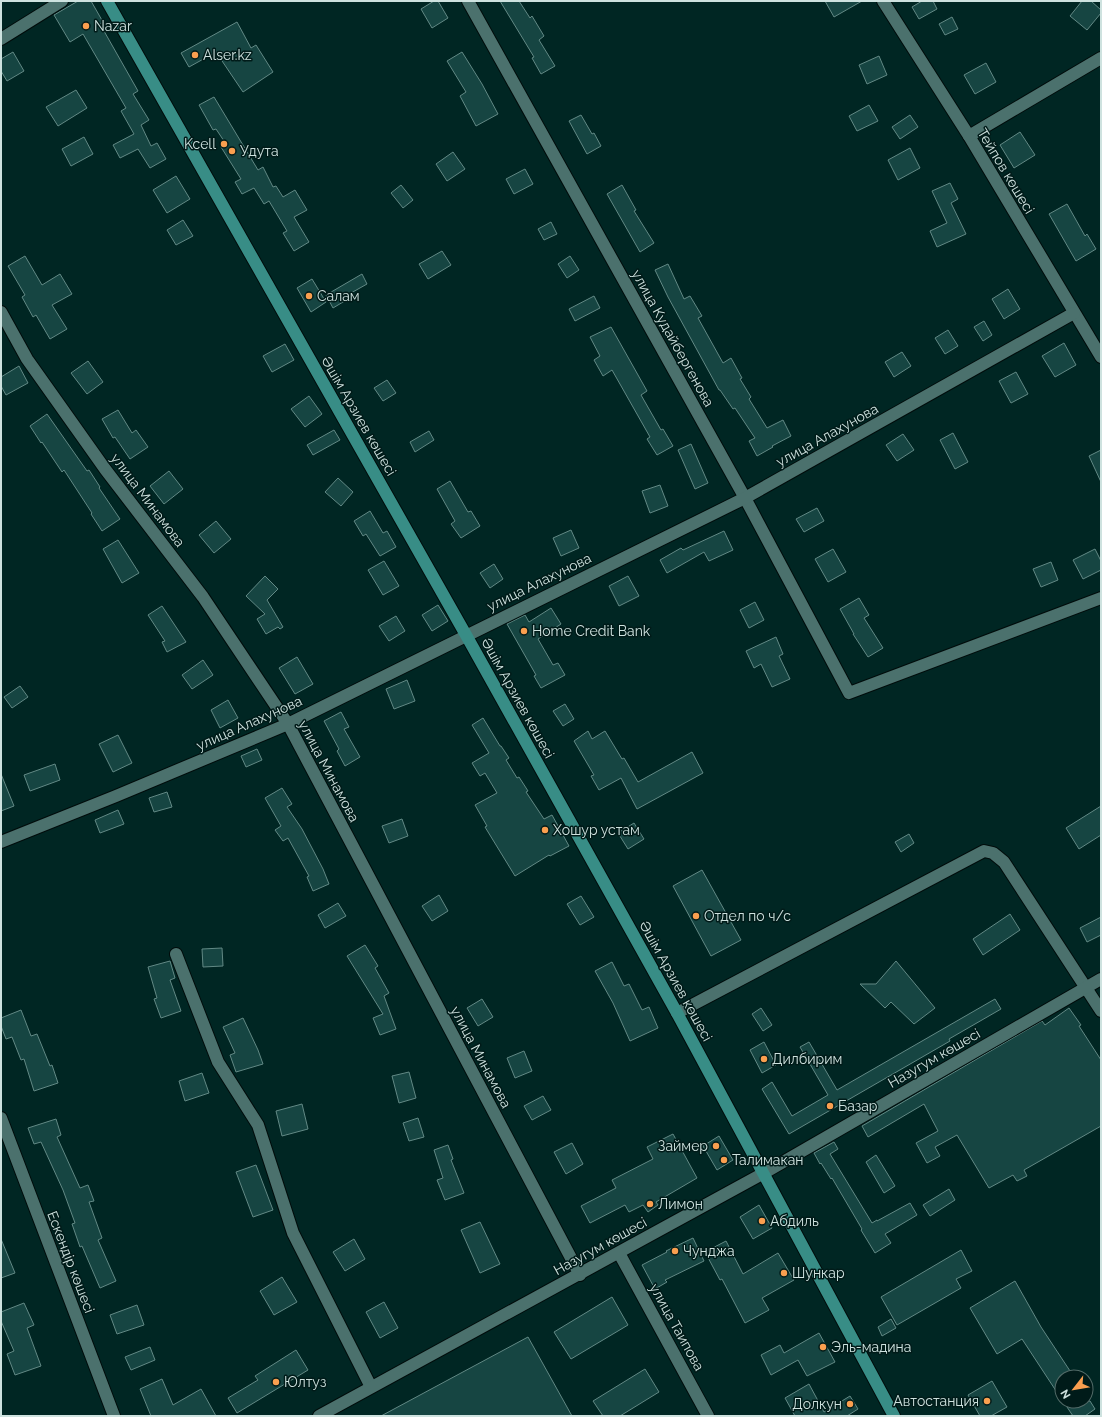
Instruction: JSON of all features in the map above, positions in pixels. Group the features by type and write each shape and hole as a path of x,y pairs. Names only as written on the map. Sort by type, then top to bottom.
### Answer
{"main road":[{"name":"Әшім Арзиев көшесі","path":"107,1 466,635 677,1013 894,1416"}],"street":[{"path":"1,39 62,1"},
{"name":"улица Кудайбергенова","path":"468,1 745,498 849,693 1101,598"},
{"name":"Тейпов көшесі","path":"883,1 969,136 1074,313 1100,351"},
{"path":"969,136 1101,58"},
{"name":"улица Минамова","path":"1,312 32,365 105,469 203,597 288,724 580,1275"},
{"name":"улица Алахунова","path":"1,842 288,724 745,498 1074,313"},
{"path":"677,1013 881,907 984,851 993,853 1004,862 1101,1011"},
{"path":"176,954 218,1062 258,1125 293,1233 371,1387"},
{"name":"Назугум көшесі","path":"319,1416 580,1275 764,1173 1101,979"},
{"name":"Ескендір көшесі","path":"1,1118 114,1416"},
{"name":"улица Таипова","path":"619,1253 708,1416"}],"building":[{"path":"78,1 91,1 103,22 100,24 138,91 133,94 149,120 141,125 151,146 157,143 166,159 150,168 138,149 120,158 113,145 134,134 121,111 126,108 83,34 70,42 54,15"},
{"path":"434,1 438,1 448,18 432,28 421,9"},
{"path":"500,1 519,1 530,18 532,16 544,36 539,40 555,66 541,74 532,58 534,57"},
{"path":"825,1 862,1 834,17"},
{"path":"922,1 933,1 937,9 919,19 912,7"},
{"path":"1082,1 1091,1 1101,10 1101,13 1087,30 1070,16"},
{"path":"952,17 958,29 945,35 939,24"},
{"path":"237,22 251,48 256,45 273,72 243,92 216,52 189,67 181,53"},
{"path":"13,52 24,71 7,81 1,71 1,59"},
{"path":"462,52 482,84 498,114 476,126 460,96 466,92 447,61"},
{"path":"879,56 887,75 867,84 859,65"},
{"path":"986,63 996,82 975,94 964,75"},
{"path":"76,90 87,108 58,126 46,107"},
{"path":"214,97 258,170 263,167 273,187 276,186 283,197 295,190 307,210 294,217 309,242 294,251 283,233 287,231 269,201 264,204 254,188 242,194 235,182 241,179 221,147 226,144 216,129 213,130 199,105"},
{"path":"869,105 878,121 857,131 849,116"},
{"path":"581,115 601,146 587,154 569,121"},
{"path":"910,115 918,127 900,139 892,127"},
{"path":"1020,132 1035,155 1014,168 1000,145"},
{"path":"84,137 93,154 71,166 62,149"},
{"path":"910,148 920,168 898,180 888,160"},
{"path":"453,152 465,169 447,181 436,164"},
{"path":"525,169 533,184 514,194 506,179"},
{"path":"176,176 190,199 167,213 153,190"},
{"path":"950,183 958,199 951,203 966,234 937,247 930,231 947,223 932,191"},
{"path":"401,185 413,200 403,208 391,193"},
{"path":"622,185 636,210 634,211 654,243 640,252 607,194"},
{"path":"1067,204 1085,236 1087,234 1096,249 1076,261 1049,214"},
{"path":"183,220 193,236 176,245 167,230"},
{"path":"551,222 557,234 544,240 538,229"},
{"path":"442,251 451,265 428,279 419,264"},
{"path":"25,256 42,285 60,274 72,294 52,305 67,329 50,339 36,315 33,317 22,297 25,295 8,266"},
{"path":"570,256 579,270 567,278 558,264"},
{"path":"668,264 684,299 690,296 702,316 698,318 723,363 731,358 742,378 740,379 751,397 749,399 767,428 783,420 791,436 757,456 749,441 755,438 735,408 733,409 719,390 668,297 655,270"},
{"path":"362,274 367,284 351,293 353,296 333,308 326,295"},
{"path":"312,279 326,302 311,312 297,288"},
{"path":"1008,289 1020,309 1004,319 992,299"},
{"path":"594,296 600,308 575,321 569,309"},
{"path":"984,321 992,335 983,341 974,327"},
{"path":"611,327 647,391 641,395 661,430 663,429 673,446 657,455 647,439 650,437 612,370 603,376 594,360 600,356 590,337"},
{"path":"948,330 958,346 945,354 935,338"},
{"path":"1064,343 1076,365 1055,377 1042,356"},
{"path":"285,344 294,360 272,372 263,356"},
{"path":"902,352 911,366 894,377 885,362"},
{"path":"88,361 103,382 87,394 71,373"},
{"path":"19,366 28,383 6,395 1,386 1,377"},
{"path":"1016,372 1028,394 1011,403 999,381"},
{"path":"387,380 396,393 383,401 374,388"},
{"path":"309,396 322,414 305,427 291,409"},
{"path":"118,410 132,433 136,430 148,447 130,459 115,437 113,438 102,419"},
{"path":"47,414 87,471 89,470 120,519 102,531 64,470 62,472 30,426"},
{"path":"334,430 340,440 313,455 307,445"},
{"path":"429,431 434,440 415,452 410,442"},
{"path":"953,433 968,462 955,469 940,440"},
{"path":"903,434 914,450 897,461 886,445"},
{"path":"691,444 708,483 695,489 678,450"},
{"path":"1101,450 1101,482 1089,456"},
{"path":"169,471 183,489 164,504 150,486"},
{"path":"338,478 353,492 341,506 325,492"},
{"path":"450,481 468,512 471,511 480,526 461,538 451,524 455,521 437,489"},
{"path":"660,485 668,506 650,513 642,491"},
{"path":"817,508 824,521 804,532 796,519"},
{"path":"370,511 383,533 387,531 396,547 380,556 366,534 363,536 354,521"},
{"path":"216,521 231,539 214,553 199,535"},
{"path":"571,530 579,548 561,556 553,538"},
{"path":"724,531 733,550 709,561 704,552 667,573 660,560 681,548 683,550"},
{"path":"118,540 139,573 122,583 103,549"},
{"path":"833,549 846,572 828,582 815,559"},
{"path":"1095,549 1101,561 1101,570 1083,579 1073,560"},
{"path":"384,561 399,586 383,595 368,570"},
{"path":"1051,562 1058,580 1041,587 1033,569"},
{"path":"494,564 503,579 490,588 480,573"},
{"path":"265,576 278,589 267,600 283,627 280,629 278,627 266,634 257,619 265,614 246,596"},
{"path":"628,576 639,596 619,606 609,586"},
{"path":"859,598 869,615 864,618 883,648 868,657 853,634 840,609"},
{"path":"755,602 764,620 749,628 740,610"},
{"path":"438,605 448,621 432,631 422,615"},
{"path":"162,606 186,642 167,652 162,642 165,641 148,615"},
{"path":"551,608 561,624 538,639 553,665 558,663 565,675 541,688 534,676 536,675 507,624 525,615 529,622"},
{"path":"396,616 405,631 389,641 379,626"},
{"path":"776,637 783,654 779,656 790,679 772,687 761,664 754,668 746,651"},
{"path":"297,657 313,684 295,694 279,668"},
{"path":"203,660 213,675 192,689 182,675"},
{"path":"407,680 415,701 394,709 386,689"},
{"path":"20,686 28,697 12,708 4,697"},
{"path":"228,700 238,718 220,728 211,710"},
{"path":"565,704 574,719 563,726 553,711"},
{"path":"341,712 349,727 344,729 360,757 345,766 337,751 339,749 324,721"},
{"path":"483,718 509,758 506,760 517,778 519,777 528,791 526,792 544,819 552,815 569,846 550,856 549,855 515,876 485,827 487,826 475,805 497,793 485,773 480,776 472,763 489,753 472,725"},
{"path":"588,731 592,739 605,731 622,759 624,758 638,782 692,752 703,773 637,809 621,778 599,790 591,776 594,775 574,741"},
{"path":"118,735 132,763 113,772 99,744"},
{"path":"257,749 262,760 246,767 241,756"},
{"path":"55,764 60,780 30,791 24,775"},
{"path":"1,774 14,806 1,811"},
{"path":"282,788 292,804 287,807 302,829 323,869 329,884 313,891 307,877 309,876 288,838 283,841 275,830 281,826 265,798"},
{"path":"167,792 172,807 154,812 149,798"},
{"path":"1101,806 1101,835 1079,849 1066,828"},
{"path":"118,810 124,824 100,833 95,820"},
{"path":"402,819 408,836 389,843 382,826"},
{"path":"634,823 644,839 628,849 618,833"},
{"path":"909,834 914,843 901,852 895,842"},
{"path":"702,870 741,940 711,956 673,886"},
{"path":"439,895 448,911 432,921 422,906"},
{"path":"581,896 594,917 580,925 567,904"},
{"path":"338,903 346,916 325,928 318,915"},
{"path":"1010,914 1020,930 983,955 973,939"},
{"path":"1101,917 1101,935 1087,942 1080,928"},
{"path":"365,945 378,966 375,968 389,993 384,996 396,1029 380,1035 373,1018 383,1014 347,956"},
{"path":"222,948 223,966 203,967 202,949"},
{"path":"170,961 175,978 170,980 181,1011 161,1018 154,999 157,998 148,967"},
{"path":"896,961 935,1008 914,1024 891,1002 885,1008 860,984 876,984"},
{"path":"612,962 624,986 629,984 642,1010 649,1007 658,1028 630,1041 613,1003 595,971"},
{"path":"482,999 493,1017 478,1026 467,1008"},
{"path":"995,999 1001,1009 949,1039 950,1041 789,1134 762,1089 772,1082 792,1116 828,1095 800,1047 809,1042 837,1090"},
{"path":"761,1008 772,1025 763,1031 752,1014"},
{"path":"1069,1008 1081,1025 1079,1026 1101,1060 1101,1126 1024,1170 1027,1176 1017,1181 1013,1175 989,1188 957,1135 935,1147 940,1156 927,1163 916,1143 938,1131 924,1104 868,1137 862,1126 1042,1021 1045,1025"},
{"path":"21,1010 31,1036 37,1034 50,1066 52,1065 58,1083 34,1091 24,1059 21,1060 12,1037 6,1039 1,1026 1,1018"},
{"path":"243,1018 263,1064 236,1072 230,1055 235,1053 223,1027"},
{"path":"764,1042 776,1065 762,1073 750,1050"},
{"path":"524,1051 532,1071 515,1078 507,1058"},
{"path":"409,1072 416,1098 399,1103 392,1076"},
{"path":"202,1073 209,1093 185,1101 179,1081"},
{"path":"543,1096 551,1110 532,1120 524,1106"},
{"path":"302,1104 308,1129 282,1136 276,1111"},
{"path":"418,1118 424,1137 409,1141 403,1123"},
{"path":"56,1119 61,1135 57,1137 80,1188 88,1185 94,1201 89,1202 102,1238 98,1240 116,1281 100,1288 82,1246 80,1247 72,1224 75,1223 63,1190 41,1142 34,1144 28,1128"},
{"path":"673,1134 697,1178 656,1202 658,1205 648,1212 643,1205 629,1212 625,1205 590,1223 581,1206 616,1188 612,1180 653,1159 647,1147"},
{"path":"719,1136 733,1160 717,1170 703,1146"},
{"path":"834,1142 838,1149 830,1154 872,1223 910,1203 917,1215 885,1234 891,1243 875,1253 832,1178 831,1179 821,1163 820,1164 814,1153"},
{"path":"572,1143 583,1164 566,1174 554,1152"},
{"path":"448,1145 453,1159 451,1160 464,1193 445,1200 437,1180 443,1178 434,1150"},
{"path":"876,1155 895,1186 884,1193 866,1162"},
{"path":"256,1165 273,1210 253,1217 236,1172"},
{"path":"949,1189 955,1200 930,1216 923,1205"},
{"path":"759,1205 772,1228 753,1239 740,1217"},
{"path":"480,1222 500,1264 480,1273 461,1230"},
{"path":"693,1238 704,1261 665,1280 667,1282 655,1289 642,1265"},
{"path":"1,1239 15,1273 1,1278"},
{"path":"354,1239 365,1259 345,1271 333,1252"},
{"path":"726,1241 743,1274 778,1253 794,1280 762,1298 769,1310 745,1323 722,1279 720,1280 705,1252"},
{"path":"961,1250 972,1271 956,1279 961,1288 897,1325 881,1297"},
{"path":"282,1277 297,1302 274,1315 260,1291"},
{"path":"1015,1281 1041,1327 1069,1369 1054,1369 1054,1388 1022,1339 997,1354 970,1308"},
{"path":"612,1297 628,1325 571,1359 554,1332"},
{"path":"384,1302 398,1328 380,1338 366,1312"},
{"path":"24,1303 34,1325 27,1328 41,1366 15,1375 7,1354 14,1351 1,1321 1,1312"},
{"path":"137,1305 144,1325 117,1334 110,1315"},
{"path":"891,1319 896,1328 882,1336 878,1327"},
{"path":"819,1333 835,1362 807,1376 798,1360 771,1375 761,1355 780,1345 784,1353"},
{"path":"528,1337 572,1416 381,1416"},
{"path":"150,1347 155,1360 131,1370 125,1357"},
{"path":"296,1350 308,1370 237,1413 228,1398 258,1380 255,1376"},
{"path":"645,1369 659,1392 620,1416 603,1416 593,1401"},
{"path":"162,1379 173,1405 201,1389 216,1416 151,1416 140,1389"},
{"name":"Автостанция","path":"992,1381 1007,1407 991,1416 980,1416 968,1395"},
{"path":"809,1384 824,1412 850,1396 858,1409 847,1416 795,1416 785,1398"},
{"path":"1094,1407 1095,1409 1085,1416 1073,1416 1068,1409 1094,1409"}],"place":[{"name":"Nazar","path":"86,26"},
{"name":"Alser.kz","path":"195,55"},
{"name":"Kcell","path":"224,144"},
{"name":"Удута","path":"232,151"},
{"name":"Салам","path":"309,296"},
{"name":"Home Credit Bank","path":"524,631"},
{"name":"Хошур устам","path":"545,830"},
{"name":"Отдел по ч/с","path":"696,916"},
{"name":"Дилбирим","path":"764,1059"},
{"name":"Базар","path":"830,1106"},
{"name":"Займер","path":"716,1146"},
{"name":"Талимакан","path":"724,1160"},
{"name":"Лимон","path":"650,1204"},
{"name":"Абдиль","path":"762,1221"},
{"name":"Чунджа","path":"675,1251"},
{"name":"Шункар","path":"784,1273"},
{"name":"Эль-мадина","path":"823,1347"},
{"name":"Юлтуз","path":"276,1382"},
{"name":"Автостанция","path":"987,1401"},
{"name":"Долкун","path":"850,1404"}]}
